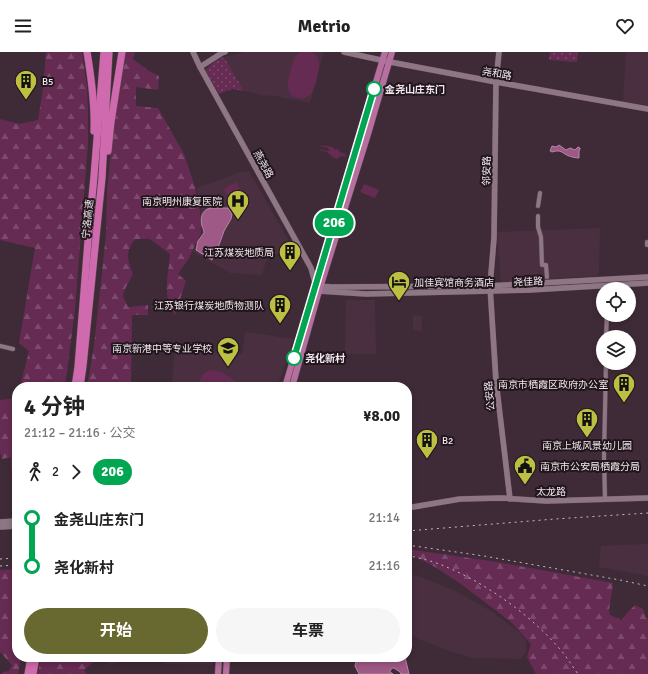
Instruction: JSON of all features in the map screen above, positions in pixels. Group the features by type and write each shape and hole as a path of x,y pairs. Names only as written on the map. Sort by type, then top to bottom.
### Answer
{"highway":[{"path":"86,52 90,71 94,128 89,193 88,241"},
{"name":"宁洛高速","path":"76,382 104,52"},
{"name":"宁洛高速","path":"81,382 102,178 109,52"},
{"path":"99,207 122,52"},
{"path":"28,674 30,662"},
{"path":"33,674 35,662"}],"main road":[{"name":"燕尧路","path":"193,52 311,268 318,287"},
{"path":"200,67 225,52"},
{"name":"尧和路","path":"344,52 496,82 648,109"},
{"path":"293,382 318,287 385,52"},
{"path":"287,382 363,150 392,52"},
{"name":"邻安路","path":"490,289 494,238 496,82 498,52"},
{"name":"尧佳路","path":"318,287 366,294 490,289 648,277"},
{"name":"尧佳路","path":"636,284 648,283"},
{"name":"尧佳路","path":"490,289 530,290 596,287"},
{"name":"公安路","path":"490,289 496,381 510,499"},
{"name":"太龙路","path":"412,507 460,499 546,501 648,498"},
{"path":"0,522 12,521"},
{"path":"0,527 12,526"},
{"path":"218,674 219,662"},
{"path":"226,674 227,662"}],"street":[{"path":"538,206 540,193"},
{"path":"538,216 542,265 546,265 547,277"},
{"path":"0,346 13,349"},
{"path":"605,499 606,370"}],"shaded area":[{"path":"245,52 324,52 310,103 244,91 224,57"},
{"path":"626,52 648,52 648,106 623,102"},
{"path":"559,145 566,150 570,148 575,150 578,147 580,148 579,158 569,156 560,151 550,151 552,146 556,147"},
{"name":"南京明州康复医院","path":"249,171 294,250 268,256 262,275 230,273 193,252 202,232 199,217 201,211 197,188 241,172"},
{"path":"210,208 228,208 232,214 212,260 196,250 198,241 204,233 201,223 203,212"},
{"path":"600,228 599,273 597,276 501,282 497,232"},
{"path":"346,300 375,300 376,354 345,354"},
{"path":"413,315 422,316 422,331 413,330"},
{"name":"南京新港中等专业学校","path":"245,332 294,339 279,382 172,381 175,347 238,356 238,354 242,354"},
{"path":"648,544 648,576 599,567 601,546"},
{"path":"412,574 457,592 491,611 519,632 526,641 526,651 521,659 473,658 449,651 412,635"},
{"path":"106,662 123,662 109,665"},
{"path":"165,662 213,662 213,665 165,664"},
{"path":"356,662 406,662 409,674 401,674 392,668 390,672 393,674 359,674 355,666"}],"green space":[{"path":"46,52 82,52 87,87 88,144 75,309 66,382 21,382 29,351 19,343 35,248 0,240 0,119 19,124 38,120 43,89"},
{"path":"124,52 135,52 133,59 149,71 159,76 158,90 136,87 136,106 158,108 184,154 195,187 200,212 201,233 189,258 178,274 186,281 175,315 169,304 167,291 170,254 150,239 135,239 128,252 129,264 133,274 123,296 128,307 148,305 148,315 132,315 131,382 88,382 94,346 106,235 107,192 114,115"},
{"path":"301,52 311,52 316,54 318,58 319,70 312,93 305,98 297,98 291,95 288,84 293,62 296,56"},
{"path":"550,52 578,52 577,62 549,60"},
{"path":"224,57 244,91 232,89 219,94 205,70 214,62"},
{"path":"321,145 338,149 341,153 346,154 345,157 341,156 337,159 334,158 327,152 319,150 330,150 323,146 321,147"},
{"path":"236,182 240,189 227,195 224,189"},
{"path":"364,184 379,190 375,198 360,192"},
{"path":"213,370 221,372 237,382 200,382 203,375"},
{"path":"12,399 12,470 11,457 2,459 0,452 0,400"},
{"path":"412,550 497,562 613,583 609,610 610,615 622,620 635,605 643,609 646,618 648,619 648,674 536,674 527,657 531,644 511,622 461,584 435,567 412,555"},
{"path":"12,569 12,662 20,662 18,674 2,674 3,672 9,671 12,665 0,652 0,570"},
{"path":"40,662 94,662 84,670 87,674 38,674"}],"railway":[{"path":"412,531 648,513"},
{"path":"412,546 484,556 648,586"},
{"path":"412,556 456,571 490,590 507,602 552,640 578,674"},
{"path":"0,559 12,558"},
{"path":"0,566 12,565"}],"bus line":[{"name":"206","path":"294,358 374,89"}],"place":[{"name":"金尧山庄东门","path":"374,89"},
{"name":"B5","path":"26,100"},
{"name":"南京明州康复医院","path":"238,220"},
{"name":"江苏煤炭地质局","path":"290,272"},
{"name":"加佳宾馆商务酒店","path":"399,302"},
{"name":"江苏银行煤炭地质物测队","path":"280,324"},
{"name":"尧化新村","path":"294,358"},
{"name":"南京新港中等专业学校","path":"228,368"},
{"name":"南京市栖霞区政府办公室","path":"624,404"},
{"name":"南京上城风景幼儿园","path":"587,438"},
{"name":"B2","path":"427,460"},
{"name":"南京市公安局栖霞分局","path":"525,486"}]}
